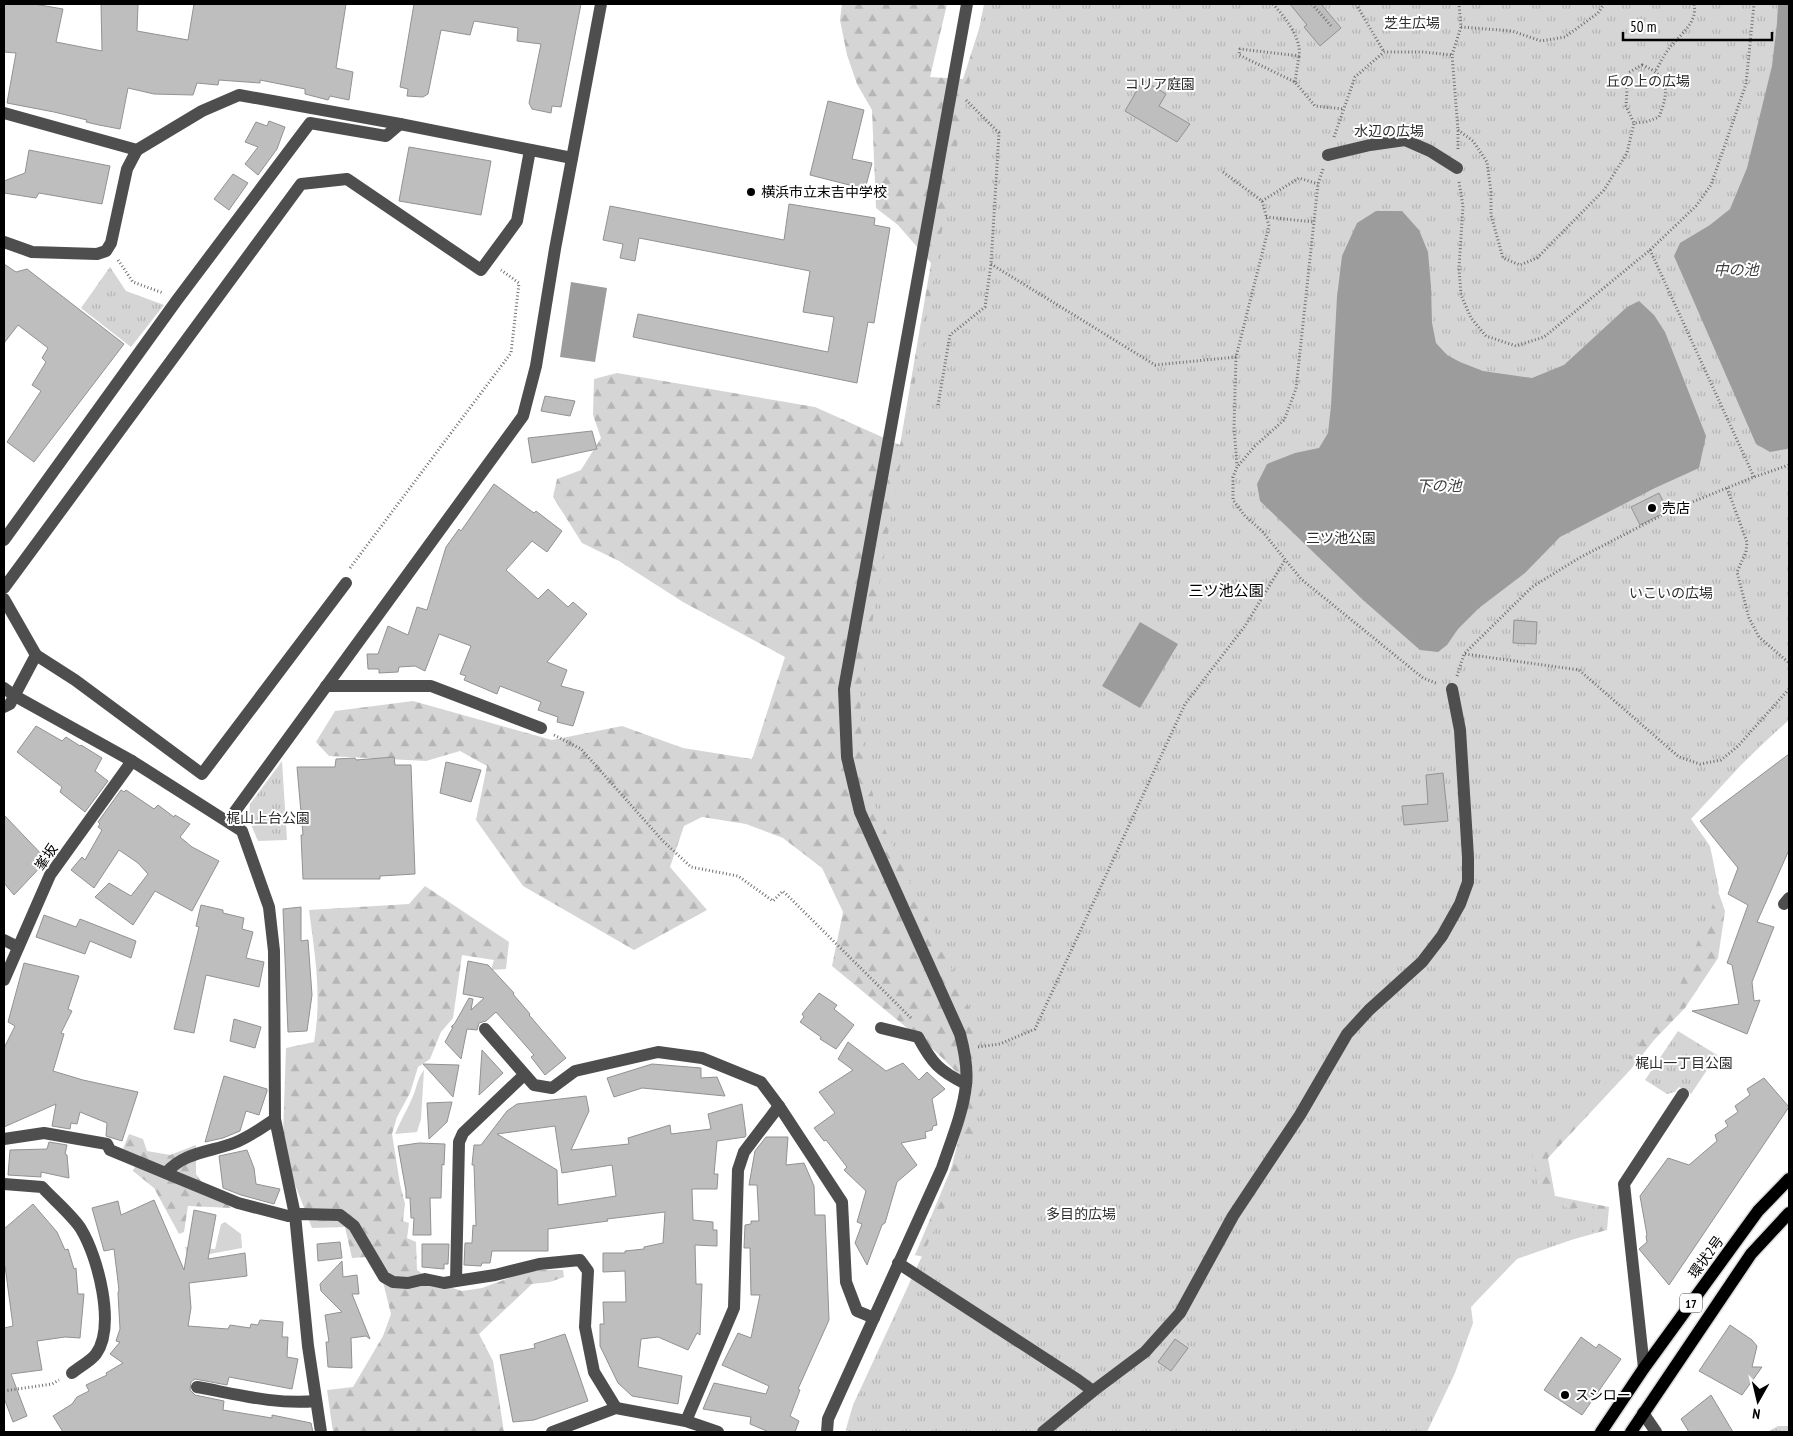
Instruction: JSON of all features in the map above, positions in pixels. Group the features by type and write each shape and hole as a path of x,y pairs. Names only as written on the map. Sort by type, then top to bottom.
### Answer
{"main road":[{"name":"環状2号","path":"1600,1432 1758,1211 1789,1179"},
{"name":"17","path":"1631,1432 1751,1254 1789,1213"}],"street":[{"path":"228,821 523,416 536,366 555,249 601,4"},
{"path":"827,1432 828,1419 942,1168 956,1127 966,1084 964,1048 960,1034 943,992 860,812 846,757 844,689 967,4"},
{"path":"4,242 32,252 97,254 106,252 111,243 127,169 137,150 202,111 239,95 572,158"},
{"path":"4,113 137,150"},
{"path":"4,540 177,300 310,123 386,136 400,124"},
{"path":"1328,155 1370,144 1405,140 1430,151 1457,168"},
{"path":"4,588 302,184 347,180 481,270 517,221 530,150"},
{"path":"4,599 36,655 75,680 202,774 346,583"},
{"path":"4,707 10,704 36,655"},
{"path":"326,686 431,686 541,728"},
{"path":"4,688 14,696 132,761 242,831 269,907 274,951 275,1119 295,1215 308,1346 321,1432"},
{"path":"1043,1432 1145,1352 1180,1313 1233,1216 1300,1115 1347,1034 1369,1010 1422,962 1442,936 1460,904 1468,882 1468,857 1460,730 1452,689"},
{"name":"峯坂","path":"4,980 50,875 132,761"},
{"path":"4,940 18,947"},
{"path":"881,1028 918,1037 931,1061 951,1077 966,1084"},
{"path":"485,1029 534,1086 552,1088 575,1071 658,1052 702,1058 761,1082 842,1202 846,1282 857,1311 874,1318"},
{"path":"456,1281 459,1142 463,1133 524,1075"},
{"path":"1644,1368 1624,1184 1683,1094"},
{"path":"686,1421 734,1308 738,1170 744,1152 779,1106"},
{"path":"166,1173 171,1167 199,1152 232,1144 248,1137 275,1119"},
{"path":"4,1139 44,1134 107,1144 110,1150 238,1203 288,1216 340,1215 354,1226 384,1277 393,1282 408,1283 425,1279 444,1283 494,1275 539,1264 580,1260 588,1271 586,1327 594,1372 616,1408"},
{"path":"4,1184 42,1187 81,1229 94,1261 104,1295 104,1333 96,1355 72,1373"},
{"path":"898,1263 1093,1391"},
{"path":"197,1387 275,1401 316,1401"},
{"path":"561,1430 616,1408 686,1421 718,1432"},
{"path":"1644,1414 1656,1432"}],"path":[{"path":"1273,4 1287,19 1300,49 1295,82"},
{"path":"1312,4 1332,27"},
{"path":"1356,4 1384,52"},
{"path":"1460,4 1462,27 1452,54 1458,130 1457,168 1463,206 1459,268 1461,295 1471,318 1486,336 1516,346 1544,337 1650,250 1696,206 1711,186 1746,84 1754,4"},
{"path":"1462,27 1512,31 1541,41 1565,37 1598,13 1604,4"},
{"path":"1656,70 1670,48 1687,30 1695,11 1694,4"},
{"path":"1299,56 1240,49 1239,55 1295,82 1314,106 1344,109"},
{"path":"1452,54 1384,52 1355,78 1318,184 1296,389 1284,420 1255,446 1237,467 1232,477 1233,500 1246,516 1262,531 1301,578 1423,678 1452,689 1464,654 1532,587 1579,558 1654,519 1754,477 1789,465"},
{"path":"1458,130 1473,141 1487,162 1491,192 1491,216 1503,258 1520,265 1537,258 1604,190 1627,153 1634,123 1626,106 1628,73 1642,65 1656,70 1666,87 1665,102 1659,117 1646,122 1634,123"},
{"path":"938,405 950,336 985,307 991,264 999,133 953,86"},
{"path":"1223,172 1262,201 1269,226 1236,357 1234,427 1237,467"},
{"path":"1262,201 1299,178 1318,184"},
{"path":"1266,217 1314,222"},
{"path":"1650,250 1754,477"},
{"path":"117,258 133,282 169,295"},
{"path":"346,583 345,575 511,353 519,283 489,260"},
{"path":"991,264 1155,365 1236,357"},
{"path":"1727,488 1748,542 1746,552 1737,572 1749,618 1759,637 1789,664"},
{"path":"964,1048 1000,1044 1035,1029 1185,704 1245,626 1285,560"},
{"path":"1464,654 1579,670 1679,757 1700,764 1721,760 1738,746 1789,689"},
{"path":"541,728 582,749 663,841 691,866 738,876 773,901 783,891 919,1026 918,1037"},
{"path":"4,1391 52,1384 72,1373"}],"green space":[{"path":"842,4 947,4 930,77 963,79 987,4 1789,719 1742,764 1682,803 1705,854 1725,911 1718,958 1685,1008 1548,1158 1555,1196 1609,1207 1607,1230 1519,1254 1170,752 941,1261 915,1255 951,1169 972,1087 935,1051 832,966 843,912 822,868 783,838 746,824 702,817 684,826 670,867 707,910 634,950 523,886 476,820 487,766 460,751 426,761 329,756 316,742 335,711 413,701 552,740 622,726 683,748 752,759 785,657 683,602 619,561 582,543 553,497 557,479 581,470 601,438 593,415 594,379 617,373 815,407 900,445 931,263 898,225 876,208 872,110 857,84 847,55 840,20"},
{"name":"三ツ池公園","path":"984,4 1789,4 1789,720 1755,750 1691,819 1710,846 1719,890 1673,1002 1653,1013 1635,1052 1584,1108 1532,1152 1539,1195 1570,1209 1594,1206 1594,1232 1517,1259 1471,1307 1473,1323 1455,1373 1427,1432 847,1432 846,1429 853,1405 948,1200 972,1140 983,1091 980,1037 962,990 877,813 862,745 860,692"},
{"path":"110,267 126,291 164,305 131,347 81,308"},
{"name":"梶山上台公園","path":"282,761 287,840 258,841 249,820 250,804"},
{"path":"425,886 509,942 506,969 491,970 494,960 462,955 453,1018 441,1032 430,1059 418,1067 410,1093 397,1117 392,1134 405,1204 403,1221 409,1223 407,1238 416,1242 417,1270 436,1283 462,1291 482,1288 531,1270 563,1270 564,1277 550,1282 532,1284 479,1334 493,1361 504,1432 333,1432 327,1390 353,1387 383,1336 391,1314 382,1278 366,1257 352,1258 345,1227 312,1228 292,1177 283,1136 286,1048 314,1042 316,1025 318,992 309,910 409,904"},
{"name":"梶山一丁目公園","path":"1678,1031 1717,1055 1691,1094 1679,1087 1675,1092 1667,1094 1645,1080"},
{"path":"424,1070 421,1119 417,1132 395,1134 411,1101"},
{"path":"129,1134 143,1139 147,1151 170,1155 196,1145 196,1174 201,1181 231,1208 188,1206 184,1232 179,1234 154,1188 133,1171 140,1156 123,1149"},
{"path":"225,1222 241,1234 242,1248 188,1258 185,1247 215,1249 221,1224"},
{"path":"1778,1426 1789,1426 1789,1432 1767,1432"}],"water":[{"name":"中の池","path":"1778,4 1789,4 1789,448 1770,452 1756,444 1674,256 1680,243 1710,225 1730,209 1747,168 1772,66"},
{"name":"下の池","path":"1376,211 1402,211 1419,230 1428,252 1432,323 1436,343 1447,355 1483,371 1532,378 1564,365 1627,307 1639,301 1654,315 1665,332 1706,436 1699,468 1655,488 1560,537 1525,573 1479,608 1458,629 1447,645 1438,652 1420,650 1363,600 1260,501 1257,484 1267,464 1295,453 1319,448 1328,433 1337,297 1342,256 1357,223"},
{"path":"571,282 607,288 595,362 560,357"},
{"path":"1140,622 1178,644 1140,708 1102,686"}],"building":[{"path":"4,4 34,4 63,9 56,42 102,51 101,4 138,4 137,31 188,40 194,4 346,4 336,68 353,72 349,100 330,96 328,100 305,94 305,89 260,80 260,83 219,80 218,85 197,83 193,95 154,94 128,88 120,129 86,122 87,120 54,112 7,103 16,53 4,52"},
{"path":"414,4 581,4 561,107 552,106 551,113 532,109 529,103 541,44 517,41 518,28 474,21 470,35 441,30 428,94 423,97 407,96 408,89 400,87"},
{"path":"1290,4 1321,4 1341,28 1320,46 1304,27 1307,25"},
{"path":"1143,80 1166,94 1159,106 1190,124 1177,142 1125,111"},
{"path":"828,101 864,110 852,159 872,163 865,189 810,175"},
{"path":"269,121 285,127 277,149 258,175 245,164 258,147 245,142 256,122 267,126"},
{"path":"409,147 491,161 481,215 399,201"},
{"path":"29,150 110,166 102,204 39,193 36,198 4,193 4,181 25,173"},
{"path":"233,174 248,183 229,210 214,199"},
{"path":"789,204 875,218 874,225 890,228 874,323 868,322 857,383 633,337 638,314 828,352 834,317 803,312 810,271 639,238 635,261 620,258 623,244 603,240 610,206 784,240"},
{"path":"4,264 16,272 27,269 124,344 34,462 7,442 41,391 32,385 46,362 42,358 48,348 18,325 4,343"},
{"path":"545,396 575,401 570,416 541,411"},
{"path":"592,431 597,449 532,463 528,438"},
{"path":"494,484 534,513 536,511 562,531 547,552 532,541 506,570 538,599 548,589 568,607 573,602 587,614 547,662 567,670 561,686 584,692 573,726 557,722 558,717 538,710 541,702 500,686 497,694 464,680 466,676 460,674 471,646 439,634 425,671 415,666 399,667 398,672 379,673 379,669 368,669 367,654 378,654 388,626 408,635 417,607 427,610 446,547 459,529 461,531"},
{"path":"1659,493 1668,511 1640,525 1631,507"},
{"path":"1514,620 1537,622 1536,644 1513,643"},
{"path":"36,726 62,741 66,737 102,758 95,771 108,781 85,812 60,792 62,787 17,752"},
{"path":"1789,754 1789,850 1757,922 1774,927 1752,982 1754,1001 1760,1000 1747,1034 1692,1011 1739,1004 1732,965 1727,963 1748,905 1728,894 1738,868 1700,821"},
{"path":"394,757 395,765 411,765 415,874 380,876 380,879 303,879 301,835 303,835 297,767 335,767 336,759 355,758 356,760"},
{"path":"446,762 481,770 471,802 440,793"},
{"path":"1443,773 1448,821 1404,825 1402,806 1428,804 1426,775"},
{"path":"121,790 124,792 126,790 154,809 158,805 174,817 175,815 190,824 180,837 192,847 219,861 192,911 155,891 133,925 95,897 109,883 131,896 148,874 138,863 119,850 94,888 71,870 82,857 85,860 102,830 98,827 100,824 98,822"},
{"path":"4,815 47,860 14,895 4,883"},
{"path":"201,905 223,910 223,913 244,918 242,929 253,932 246,958 264,962 259,987 206,975 194,1033 174,1029 199,927 196,926"},
{"path":"301,907 301,941 308,940 312,995 307,1031 288,1032 283,909"},
{"path":"44,915 76,927 80,919 136,941 131,958 90,941 85,954 36,937"},
{"path":"468,961 488,965 514,993 529,1015 566,1058 545,1075 531,1057 534,1055 496,1012 486,1021 479,1023 477,1030 467,1029 461,1059 445,1042 453,1027 451,1027 469,998 473,999 471,1010 484,998 463,994"},
{"path":"24,963 79,976 68,1009 72,1011 61,1033 64,1034 53,1071 83,1080 138,1092 122,1141 106,1136 107,1123 80,1112 77,1124 71,1123 70,1129 52,1126 56,1104 4,1127 4,1048 15,1026 8,1022"},
{"path":"819,993 837,1005 834,1009 854,1025 836,1049 820,1039 821,1037 800,1022 804,1017 802,1014"},
{"path":"234,1019 261,1027 255,1048 230,1041"},
{"path":"848,1042 886,1071 903,1063 919,1080 927,1072 945,1089 932,1099 937,1125 933,1126 932,1130 925,1132 926,1138 901,1143 917,1165 897,1182 885,1223 882,1225 867,1265 855,1243 862,1224 857,1222 866,1191 844,1170 847,1167 814,1128 835,1113 819,1092 853,1070 838,1059"},
{"path":"482,1050 503,1073 479,1095"},
{"path":"423,1064 459,1065 453,1097"},
{"path":"652,1064 701,1068 701,1078 717,1077 725,1096 642,1088 614,1097 607,1078"},
{"path":"224,1076 267,1089 267,1091 259,1115 246,1111 240,1131 223,1138 205,1142"},
{"path":"1764,1078 1789,1107 1669,1285 1639,1249 1647,1242 1640,1196 1668,1158 1689,1165 1717,1141 1715,1135 1728,1126 1725,1121 1738,1112 1735,1106 1750,1095 1747,1089"},
{"path":"586,1096 589,1111 571,1150 629,1144 628,1138 670,1125 671,1134 711,1129 708,1114 742,1104 745,1137 717,1141 714,1174 718,1174 717,1189 692,1189 693,1220 713,1222 713,1230 717,1230 717,1246 695,1245 696,1284 702,1284 700,1335 697,1333 688,1350 658,1337 641,1339 638,1367 682,1376 678,1404 632,1396 618,1383 600,1346 600,1324 604,1324 603,1302 626,1302 625,1271 603,1272 603,1253 625,1253 625,1251 644,1249 644,1247 663,1243 665,1212 548,1229 548,1251 492,1251 490,1263 482,1263 481,1266 464,1265 465,1243 472,1243 473,1225 476,1226 474,1165 472,1165 474,1145 481,1145 507,1111 517,1104","holes":["555,1126 562,1173 612,1165 616,1196 558,1205 557,1170 497,1134"]},
{"path":"452,1102 447,1122 429,1139 427,1103"},
{"path":"766,1137 788,1137 786,1165 804,1163 814,1186 815,1215 825,1215 829,1320 798,1389 800,1390 790,1416 799,1421 795,1432 769,1432 750,1424 751,1417 703,1409 714,1383 766,1394 769,1386 722,1365 738,1333 751,1338 760,1295 751,1295 750,1248 744,1248 745,1225 751,1224 751,1221 759,1221 757,1185 749,1185 755,1151"},
{"path":"49,1142 67,1145 65,1154 67,1155 69,1178 41,1172 41,1177 8,1175 10,1150 47,1149"},
{"path":"419,1143 445,1144 444,1165 442,1164 441,1198 430,1198 431,1235 413,1235 414,1218 411,1218 410,1198 406,1198 398,1146"},
{"path":"247,1150 254,1168 256,1184 280,1189 274,1204 223,1188 219,1156"},
{"path":"154,1200 184,1270 194,1210 216,1215 208,1259 245,1253 247,1276 189,1283 191,1308 188,1326 228,1329 230,1325 250,1328 251,1324 258,1325 260,1320 283,1322 282,1337 288,1337 287,1357 298,1359 292,1389 229,1377 227,1385 195,1379 191,1382 190,1390 195,1395 224,1401 223,1410 272,1418 272,1415 311,1423 313,1432 63,1432 53,1416 72,1404 77,1397 89,1391 86,1385 107,1375 106,1373 123,1363 110,1354 120,1342 116,1341 120,1329 119,1290 114,1249 104,1251 92,1208 118,1201 121,1215"},
{"path":"33,1204 57,1232 65,1250 68,1249 74,1269 76,1268 78,1294 84,1294 80,1338 65,1337 37,1341 42,1370 11,1374 27,1416 13,1422 4,1398 4,1328 13,1326 4,1266 4,1229"},
{"path":"340,1242 342,1258 318,1261 317,1244"},
{"path":"422,1244 449,1244 448,1264 444,1264 444,1269 422,1267"},
{"path":"342,1261 343,1277 357,1275 359,1294 352,1294 370,1339 366,1336 351,1338 352,1368 328,1367 326,1342 329,1342 325,1315 342,1312 321,1291 320,1284"},
{"path":"1730,1325 1752,1340 1757,1346 1752,1367 1762,1367 1742,1395 1699,1371"},
{"path":"565,1334 588,1401 534,1420 513,1422 500,1355 535,1348 534,1344"},
{"path":"1581,1337 1596,1348 1599,1344 1621,1359 1582,1415 1544,1390"},
{"path":"1175,1339 1188,1348 1171,1371 1158,1362"},
{"path":"1711,1395 1733,1432 1689,1432 1681,1419"}],"place":[{"name":"横浜市立末吉中学校","path":"751,192"},
{"name":"売店","path":"1652,508"},
{"name":"スシロー","path":"1565,1395"}],"district":[{"name":"三ツ池公園","path":"1226,590"}],"park label":[{"name":"芝生広場","path":"1412,23"},
{"name":"丘の上の広場","path":"1648,81"},
{"name":"コリア庭園","path":"1160,84"},
{"name":"水辺の広場","path":"1389,131"},
{"name":"いこいの広場","path":"1671,593"},
{"name":"多目的広場","path":"1081,1214"}]}
